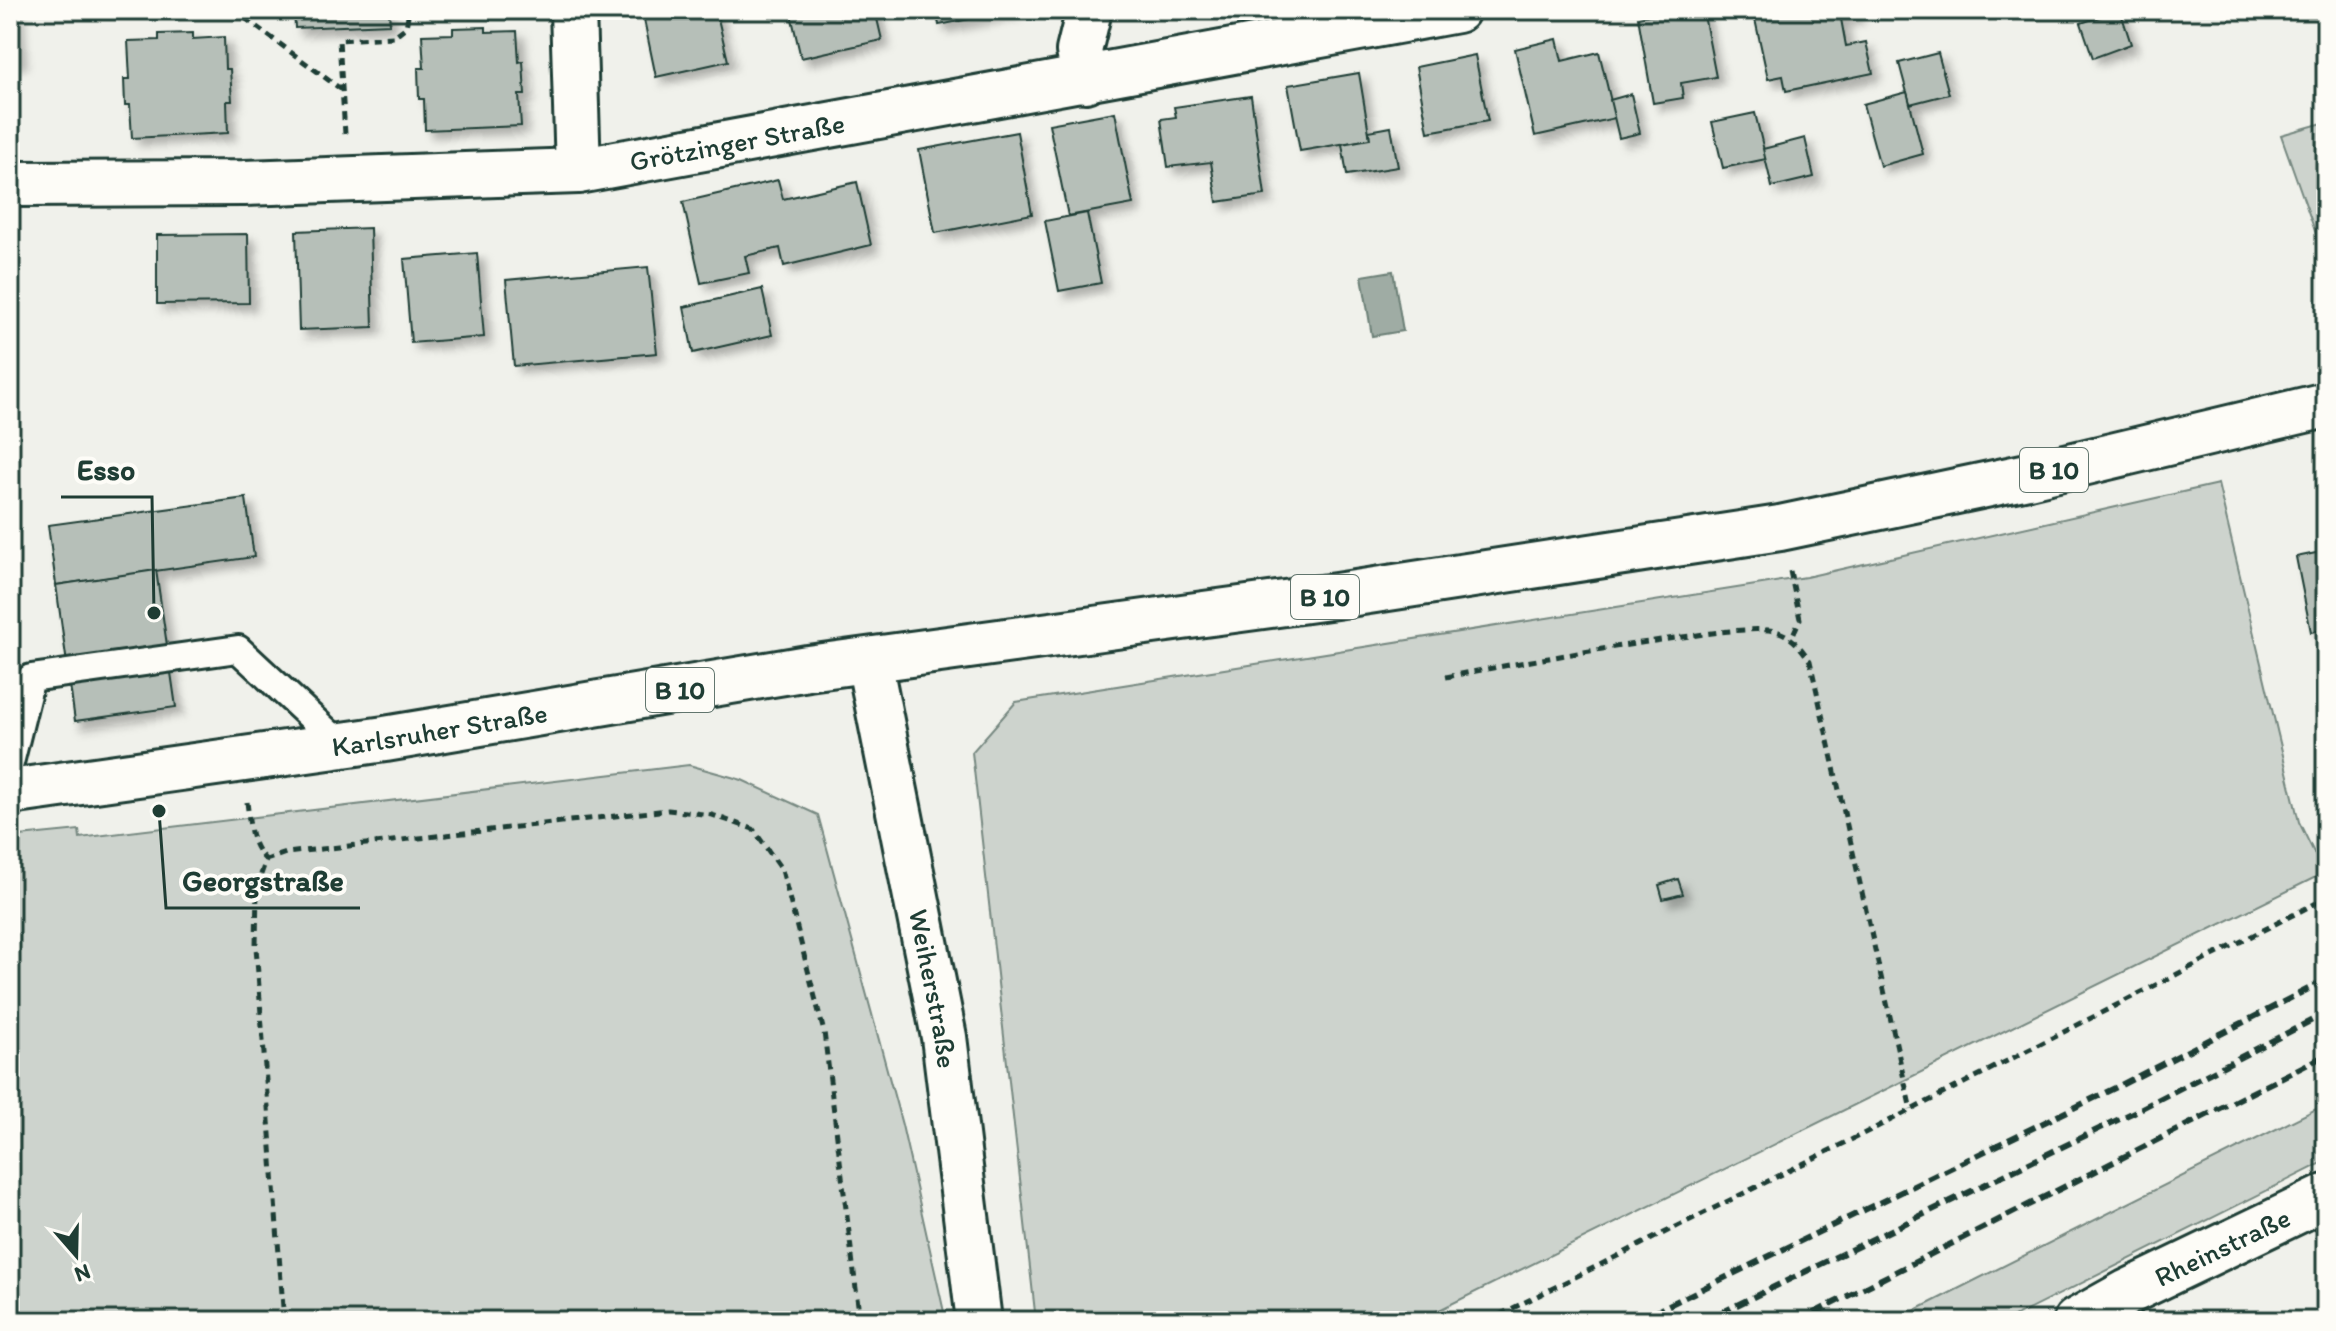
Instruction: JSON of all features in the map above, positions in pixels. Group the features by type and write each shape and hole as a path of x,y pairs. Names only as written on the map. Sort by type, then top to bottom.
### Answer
{"street":[{"path":"573,10 578,171"},
{"path":"1085,80 1079,51 1089,10"},
{"name":"Grötzinger Straße","path":"10,184 244,183 578,171 1457,10"},
{"name":"B 10","path":"869,661 1336,596 1780,528 2028,476 2326,405"},
{"name":"Karlsruher Straße","path":"10,792 341,745 869,661"},
{"name":"Weiherstraße","path":"869,661 944,1037 979,1321"},
{"name":"Rheinstraße","path":"2076,1321 2128,1292 2326,1197"}],"lane":[{"path":"10,763 31,678 238,649 341,745"}],"path":[{"path":"223,10 233,10 343,90"},
{"path":"344,122 339,40 393,37 406,27 409,10"},
{"path":"1791,576 1800,619 1791,639"},
{"path":"1446,677 1549,656 1707,634 1763,630 1779,632 1791,639 1810,661 1911,1110"},
{"path":"266,860 286,853 668,810 712,815 753,829 782,870 824,1032 860,1321"},
{"path":"249,823 252,841 266,860"},
{"path":"266,860 257,886 256,947 284,1321"},
{"path":"1487,1321 1911,1110 2326,898"}],"shaded area":[{"path":"2326,122 2326,262 2281,135"},
{"path":"1393,271 1403,331 1372,336 1362,276"},
{"path":"2218,484 2299,822 2324,873 1417,1321 1036,1321 972,752 1016,702 1806,577"},
{"path":"689,765 742,780 818,815 902,1125 946,1321 10,1321 10,837 79,830 80,838"},
{"path":"2326,1104 2326,1161 2006,1321 1894,1321"}],"building":[{"path":"10,10 16,10 19,61 10,62"},
{"path":"294,10 389,10 390,24 295,28"},
{"path":"642,10 716,10 728,61 656,77"},
{"path":"790,10 875,10 882,40 801,58"},
{"path":"936,10 1015,10 939,25"},
{"path":"1674,10 1703,10 1716,77 1681,83 1683,98 1653,103 1638,17"},
{"path":"1753,10 1856,10 1857,15 1841,19 1846,46 1866,42 1873,73 1786,91 1783,76 1768,79"},
{"path":"2120,10 2131,44 2093,58 2081,23"},
{"path":"486,27 486,32 517,31 525,95 519,95 521,126 425,130 424,99 419,99 418,68 424,68 422,35 453,34 453,28"},
{"path":"193,33 193,39 224,37 225,69 230,69 232,101 227,101 228,133 132,138 130,105 125,105 124,79 130,79 128,41 159,40 159,34"},
{"path":"1557,39 1562,61 1599,52 1615,118 1535,136 1515,49"},
{"path":"1938,53 1949,94 1910,104 1899,63"},
{"path":"1475,55 1488,121 1428,132 1416,67"},
{"path":"1359,73 1370,139 1300,151 1288,85"},
{"path":"1907,92 1923,154 1880,166 1863,104"},
{"path":"1631,94 1640,133 1619,138 1610,100"},
{"path":"1251,96 1265,195 1217,202 1211,162 1168,167 1161,119 1176,117 1174,107"},
{"path":"1115,112 1133,204 1068,216 1049,124"},
{"path":"1755,113 1766,159 1723,168 1712,122"},
{"path":"1391,127 1398,167 1347,175 1342,144 1370,139 1369,131"},
{"path":"1017,132 1032,214 935,233 919,150"},
{"path":"1805,138 1814,177 1772,187 1763,149"},
{"path":"778,180 783,199 857,182 871,245 784,266 780,248 745,256 749,273 701,283 683,202"},
{"path":"1087,213 1101,283 1059,291 1045,221"},
{"path":"370,228 373,327 299,330 296,231"},
{"path":"248,234 249,303 157,304 157,235"},
{"path":"477,253 484,337 411,343 404,259"},
{"path":"648,267 657,353 514,366 506,280"},
{"path":"762,289 772,335 693,353 684,307"},
{"path":"246,498 254,557 56,585 48,525"},
{"path":"2326,551 2326,629 2311,632 2296,557"},
{"path":"156,570 176,707 75,721 56,585"},
{"path":"1678,879 1683,894 1663,899 1659,885"}],"railway":[{"path":"1636,1321 2121,1085 2326,980"},
{"path":"1704,1321 2134,1112 2326,1013"},
{"path":"1798,1321 2326,1055"}],"place":[{"name":"Esso","path":"154,613"},
{"name":"Georgstraße","path":"159,811"}]}
